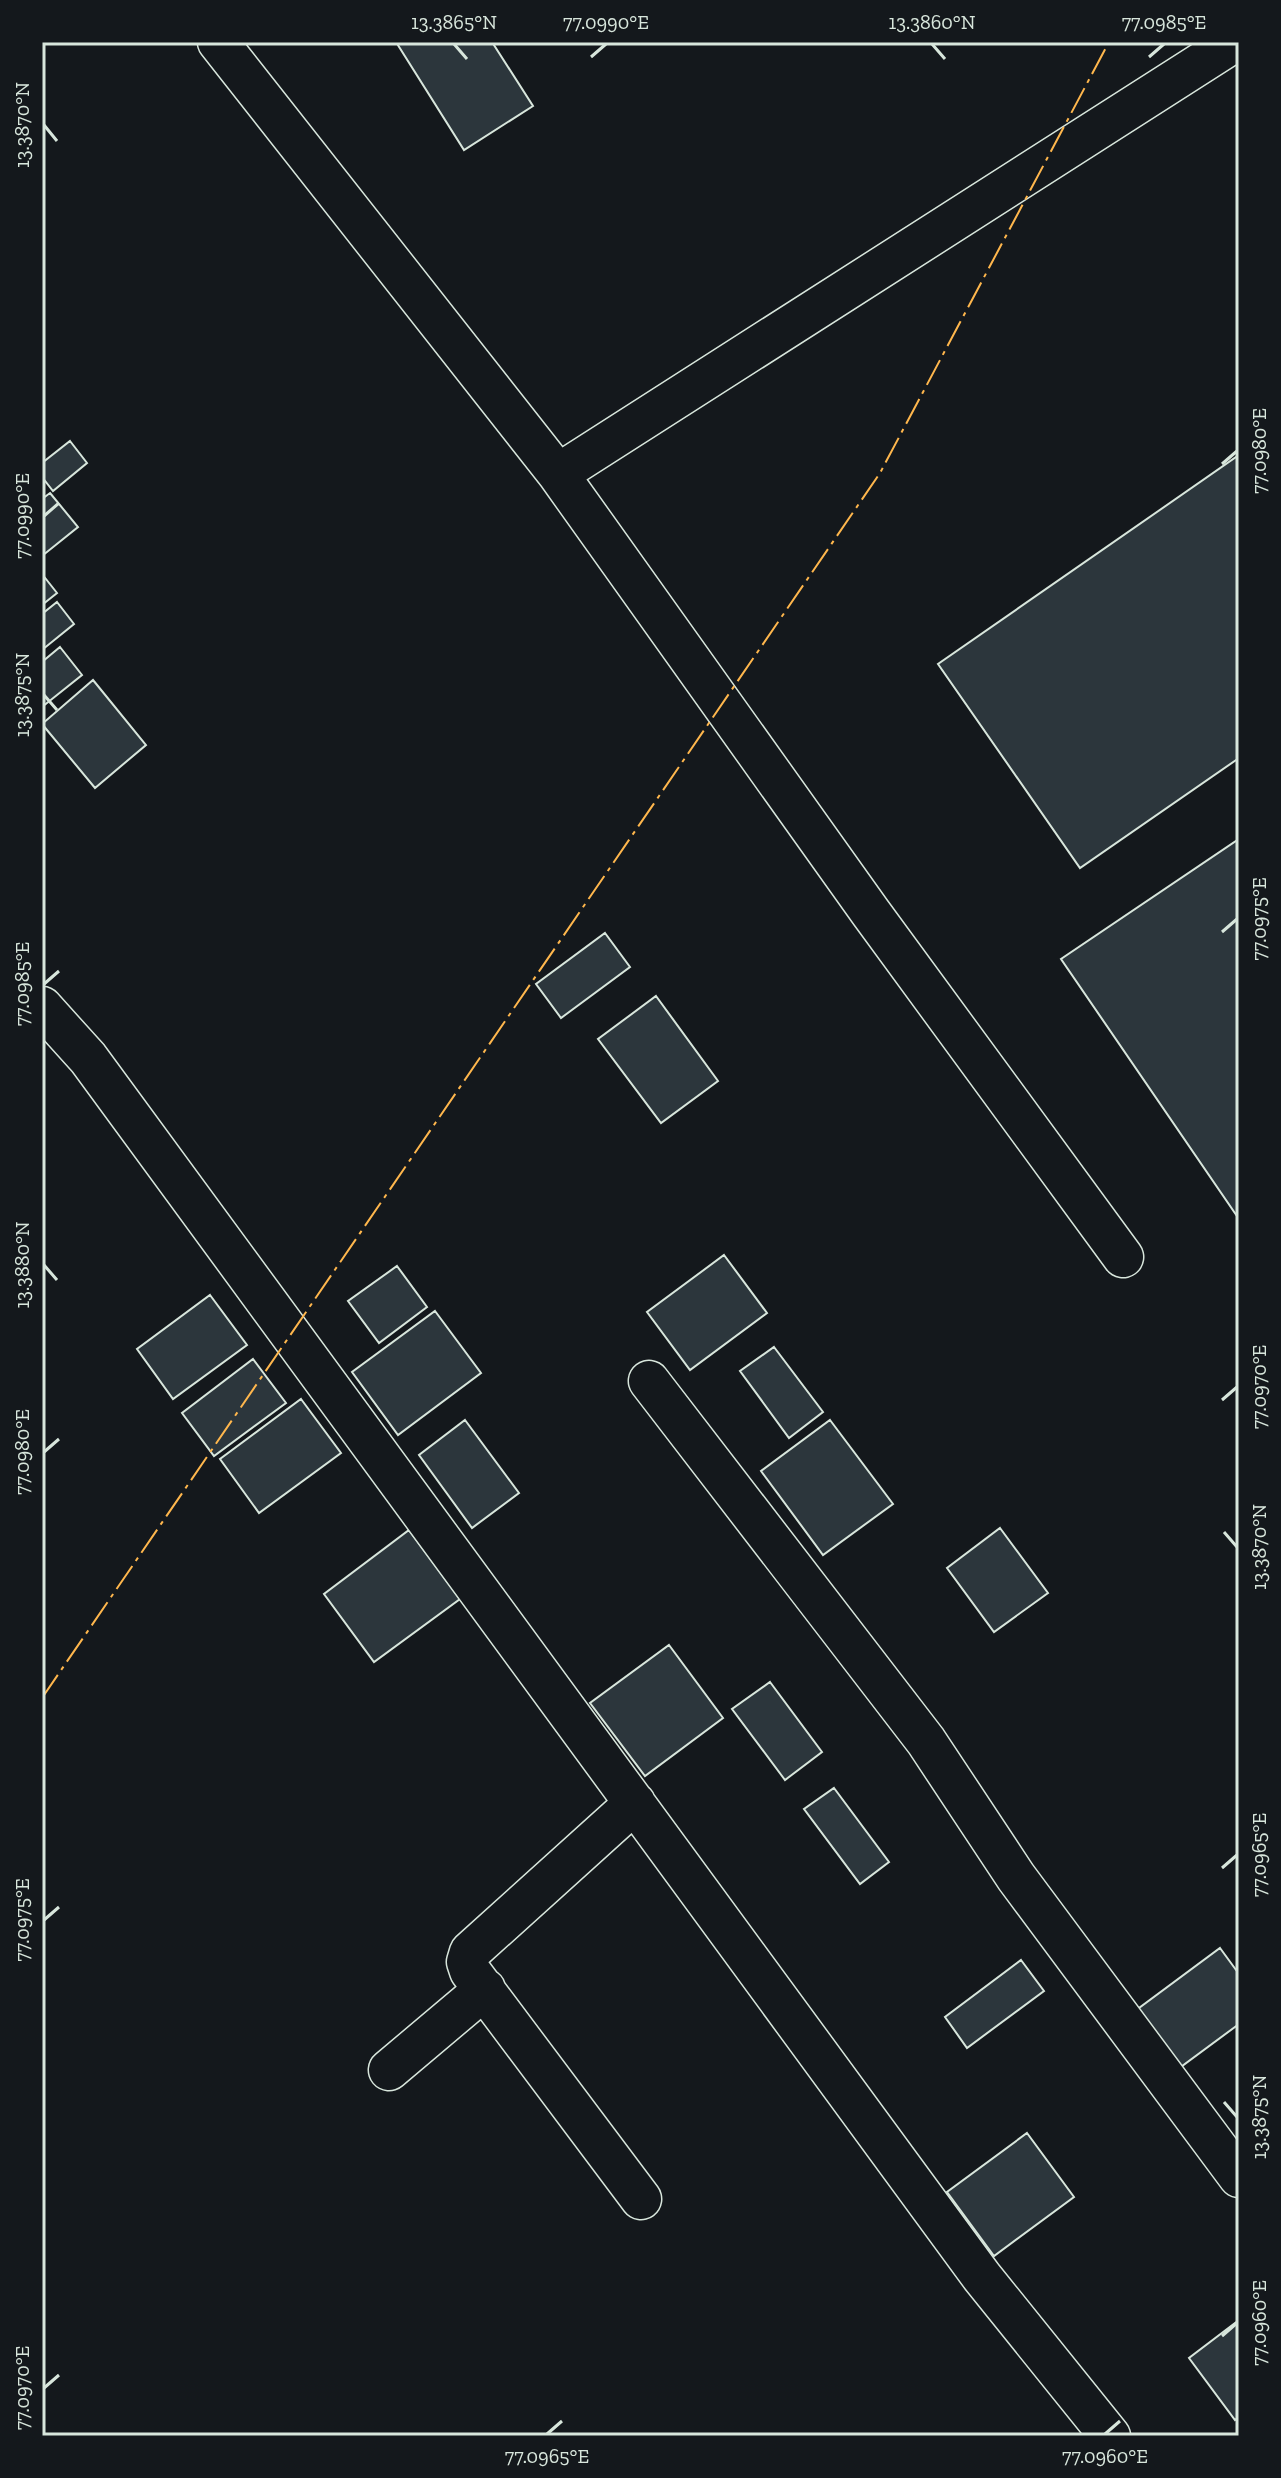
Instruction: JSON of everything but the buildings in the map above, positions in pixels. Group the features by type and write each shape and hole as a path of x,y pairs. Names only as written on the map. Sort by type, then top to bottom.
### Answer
{"street":[{"path":"218,42 558,474 871,913 1123,1257"},
{"path":"558,474 1234,42"},
{"path":"42,1007 88,1058 982,2277 1110,2436"},
{"path":"649,1381 926,1741 1016,1877 1239,2177"},
{"path":"635,1803 470,1952 467,1962 470,1971 641,2199"},
{"path":"389,2070 485,1989"}],"power":[{"path":"42,1698 880,473 1109,42"}]}
